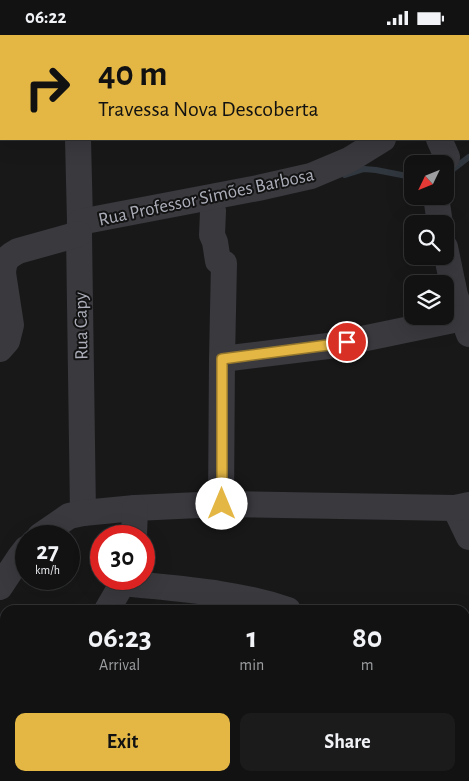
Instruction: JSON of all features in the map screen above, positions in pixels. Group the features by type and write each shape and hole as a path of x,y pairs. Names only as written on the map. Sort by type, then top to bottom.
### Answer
{"street":[{"name":"Rua Capy","path":"78,140 83,513"},
{"name":"Rua Professor Simões Barbosa","path":"0,349 7,341 11,325 3,273 4,265 6,259 18,251 79,228 311,176 349,161 381,140"},
{"path":"438,140 446,155"},
{"path":"213,211 212,235 218,261 224,263 222,504"},
{"path":"222,359 466,326 455,295 449,265"},
{"path":"56,525 69,516 83,513 135,508 222,504 462,507 469,537"},
{"path":"134,525 135,508"},
{"path":"0,587 15,563"},
{"path":"155,585 226,594 275,605"},
{"path":"110,605 119,590"}],"waterway":[{"path":"454,168 469,157"},
{"path":"345,175 364,169 404,175"}],"route":[{"path":"222,504 222,359 347,342"}]}
